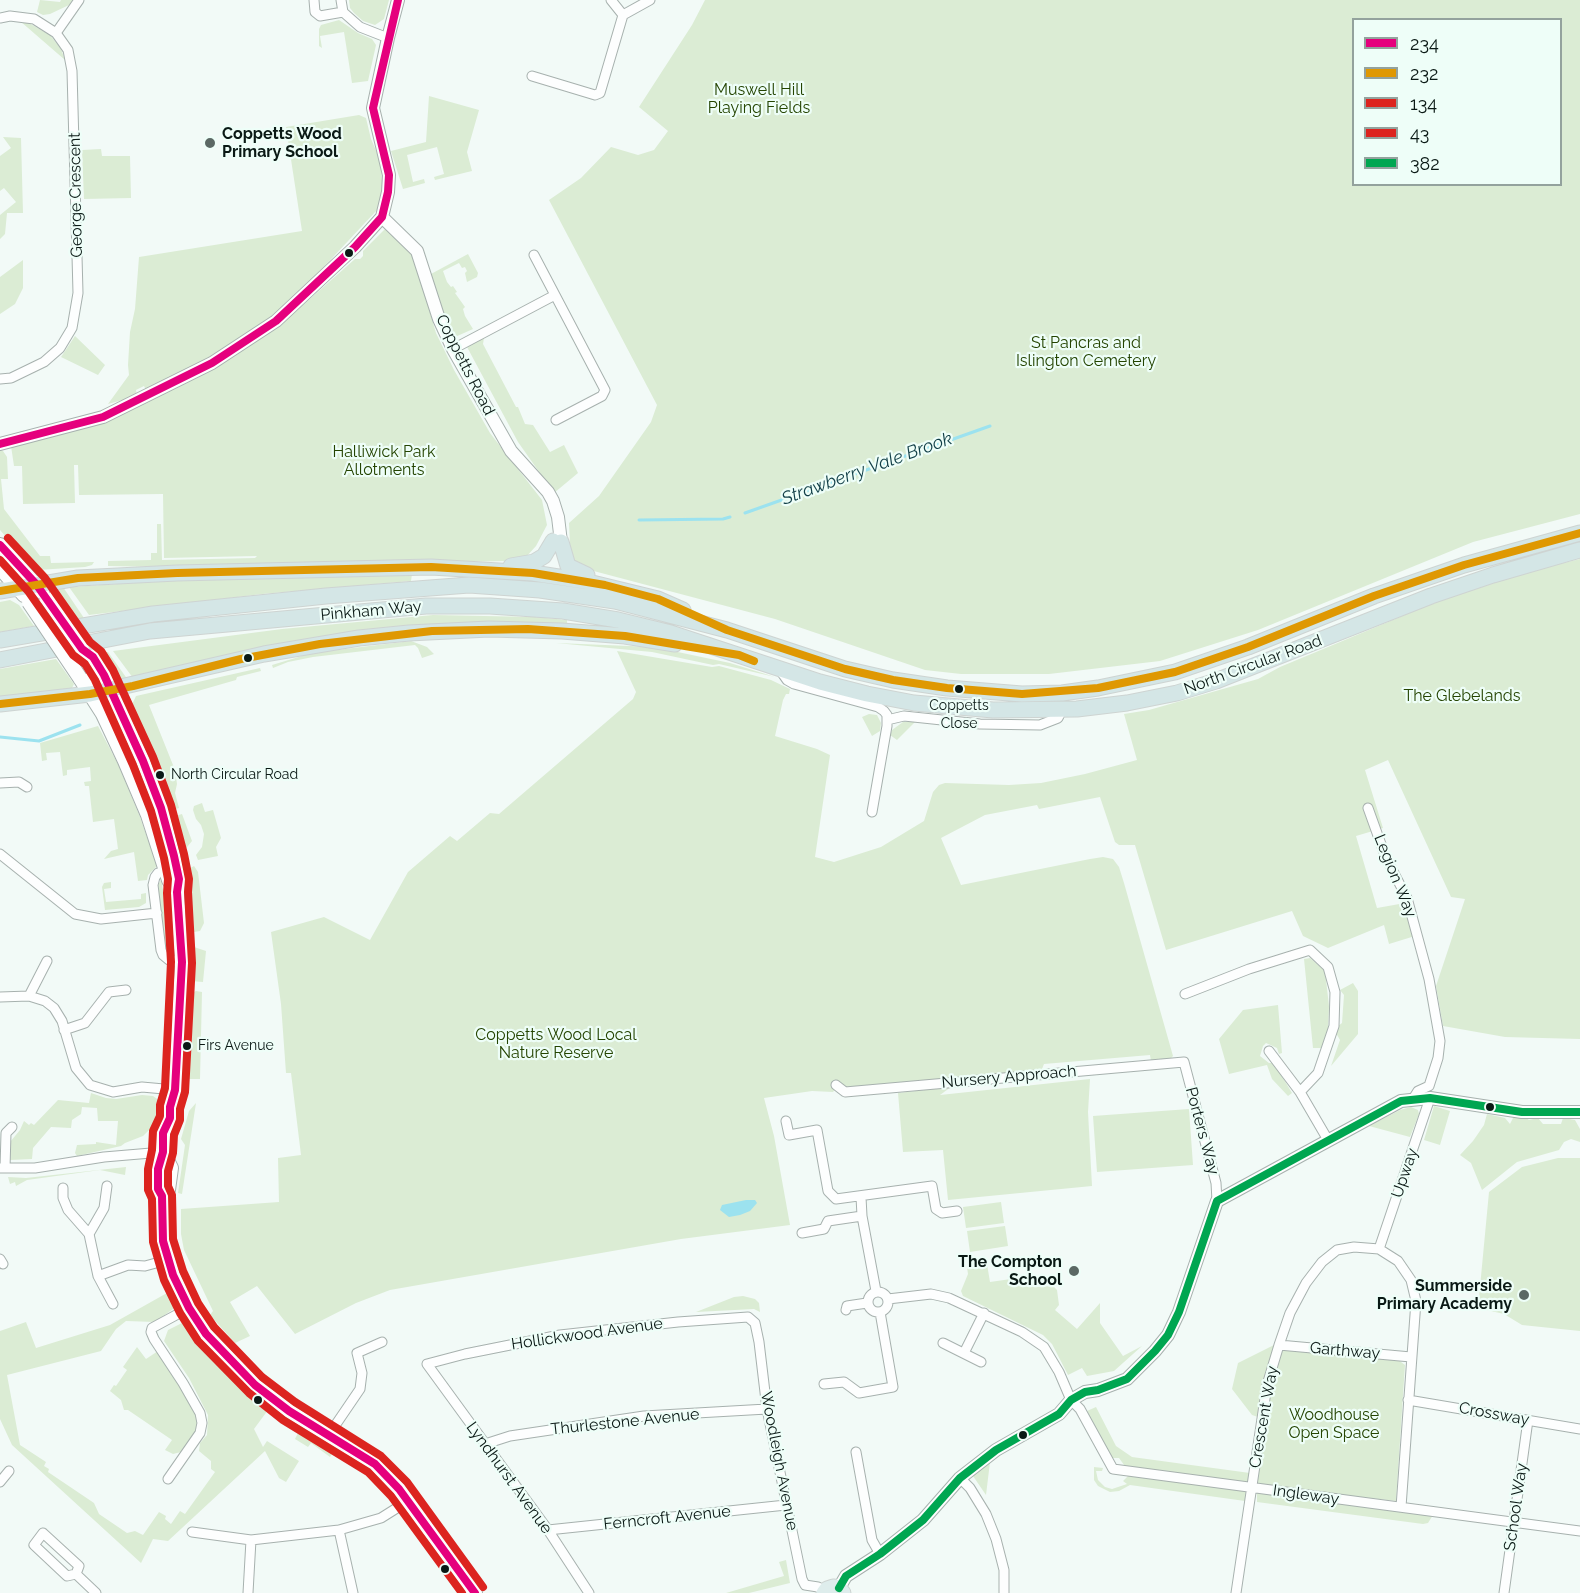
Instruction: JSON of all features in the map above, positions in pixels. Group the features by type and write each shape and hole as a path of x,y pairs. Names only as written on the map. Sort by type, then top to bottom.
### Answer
{"highway":[{"name":"North Circular Road","path":"727,630 845,669 893,680 947,688 1022,694 1062,693 1175,672 1248,647 1374,596 1464,564 1580,533"},
{"path":"487,570 534,562 544,556 557,541 566,563 571,568 629,591"},
{"name":"North Circular Road","path":"740,655 780,670 867,694 914,703 993,710 1062,710 1127,703 1177,693 1216,681 1431,596 1580,550"},
{"path":"0,591 78,578 177,573 431,567 487,570 563,577 629,591 658,599 727,630"},
{"name":"Pinkham Way","path":"0,640 153,614 326,596 469,585 540,590 594,597 727,630"},
{"name":"Pinkham Way","path":"0,660 150,632 426,606 526,608 588,615 662,631 740,655"},
{"path":"0,704 90,694 256,656 359,638 479,629 562,631 649,639 740,655"}],"main road":[{"path":"0,545 36,584 82,649 93,657 104,675 161,808 174,856 179,879 177,892 182,962 175,1090 158,1169 158,1189 162,1196 162,1232 167,1260 189,1308 208,1336 255,1384 289,1411 375,1464 408,1501 475,1593"},
{"path":"0,568 30,602 84,678 148,815 165,871 177,892"},
{"path":"82,649 88,668 84,678"}],"street":[{"path":"0,18 10,16 34,19 56,33 79,0"},
{"path":"314,0 315,12 320,16 342,12"},
{"path":"341,0 342,12 360,27 387,38"},
{"path":"0,444 103,417 212,363 276,321 333,269 382,217 388,192 388,175 373,108 387,38 398,0"},
{"path":"610,0 622,15"},
{"path":"532,76 595,95 600,93 622,15 650,0"},
{"name":"George Crescent","path":"0,379 11,378 44,363 60,348 72,328 78,293 72,71 68,50 56,33"},
{"name":"Coppetts Road","path":"382,217 417,251 439,320 453,349 507,445 548,492 558,517 557,541"},
{"path":"534,255 605,390 602,396 556,420"},
{"path":"453,349 555,295"},
{"path":"780,670 787,680 794,684 878,707 884,711 887,720 872,812"},
{"path":"887,720 904,716 980,724 1040,725 1058,718 1062,710"},
{"path":"0,783 19,782 27,787"},
{"name":"Legion Way","path":"1368,808 1386,858 1407,898 1429,979 1440,1041 1438,1058 1429,1086 1418,1091 1413,1099"},
{"path":"0,854 75,914 101,919 158,913"},
{"path":"165,871 155,877 153,885 163,955 169,960 182,962"},
{"path":"1185,994 1249,969 1310,950 1328,967 1335,992 1334,1026 1318,1073 1300,1092"},
{"path":"28,996 47,961"},
{"path":"64,1030 85,1023 109,992 126,990"},
{"path":"0,997 28,996 45,1001 54,1008 62,1021 76,1068 90,1085 113,1092 142,1086 175,1090"},
{"path":"1269,1051 1300,1092 1328,1140"},
{"name":"Nursery Approach","path":"836,1085 845,1092 1184,1062"},
{"name":"Porters Way","path":"1184,1062 1216,1183 1217,1201"},
{"path":"833,1591 846,1576 880,1554 923,1520 960,1478 996,1450 1059,1414 1071,1400 1085,1392 1098,1390 1127,1379 1168,1335 1179,1312 1217,1201 1401,1101 1430,1098 1522,1112 1580,1112"},
{"name":"Upway","path":"1379,1249 1430,1098"},
{"path":"786,1122 789,1135 817,1130 828,1191 836,1199 933,1186 936,1209 942,1213 957,1211"},
{"path":"12,1126 6,1133 3,1168 34,1168 113,1156 163,1152"},
{"path":"89,1234 104,1208 106,1186"},
{"path":"63,1188 63,1198 68,1210 89,1234 98,1276 113,1304"},
{"path":"861,1197 862,1216 876,1291"},
{"path":"802,1233 824,1229 828,1221 862,1216"},
{"name":"Crescent Way","path":"1236,1593 1267,1385 1290,1313 1306,1283 1322,1262 1337,1250 1354,1247 1379,1249"},
{"path":"1379,1249 1398,1261 1411,1280 1416,1301 1401,1507"},
{"path":"98,1276 128,1265 145,1266 167,1260"},
{"path":"876,1291 882,1292 888,1299 887,1307 880,1312 873,1311 867,1303 869,1295 876,1291"},
{"path":"888,1299 931,1294 949,1298 1022,1332 1044,1347 1059,1372 1071,1400"},
{"path":"846,1310 847,1306 867,1303"},
{"path":"168,1479 200,1433 202,1423 200,1413 154,1339 152,1332 153,1328 189,1308"},
{"path":"824,1384 844,1382 859,1392 893,1387 880,1312"},
{"path":"964,1353 984,1313"},
{"name":"Hollickwood Avenue","path":"427,1364 560,1335 748,1317"},
{"name":"Woodleigh Avenue","path":"748,1317 755,1323 759,1342 767,1409 802,1579 805,1585 833,1591"},
{"path":"328,1436 360,1389 363,1373 357,1353 382,1342"},
{"path":"943,1343 981,1362"},
{"name":"Garthway","path":"1279,1345 1411,1357"},
{"name":"Lyndhurst Avenue","path":"427,1364 548,1530 589,1593"},
{"name":"Ingleway","path":"1071,1400 1080,1409 1113,1469 1580,1531"},
{"name":"Crossway","path":"1408,1400 1580,1429"},
{"name":"Thurlestone Avenue","path":"485,1444 510,1436 623,1419 767,1409"},
{"name":"School Way","path":"1504,1593 1528,1420"},
{"path":"856,1452 872,1540 880,1554"},
{"path":"0,1482 9,1470"},
{"path":"960,1478 970,1488 986,1514 996,1539 1004,1570 1004,1593"},
{"path":"192,1532 251,1540 339,1530 381,1518 408,1501"},
{"name":"Ferncroft Avenue","path":"548,1530 786,1505"},
{"path":"339,1530 353,1593"},
{"path":"43,1533 79,1566 76,1574 67,1576 34,1545 43,1533"},
{"path":"248,1593 251,1540"},
{"path":"76,1574 96,1593"}],"green space":[{"path":"40,0 60,2 61,0 73,0 69,5 43,15 37,12"},
{"path":"349,0 389,0 384,19 375,25 363,21 354,13 350,8"},
{"name":"St Pancras and Islington Cemetery","path":"705,0 1580,0 1580,514 1473,542 1258,630 1160,661 1049,674 961,674 925,670 775,619 571,565 569,523 599,496 651,422 657,405 549,200 581,178 611,147 638,155 654,150 668,131 639,107 692,25"},
{"path":"339,20 372,39 376,45 368,81 352,83 344,32 320,36 322,48 319,46 321,25"},
{"path":"20,21 27,22 50,35 61,49 65,60"},
{"path":"429,96 479,110 467,152 472,171 435,180 434,177 444,174 437,147 407,155 413,182 424,179 425,183 403,189 391,151 426,142"},
{"path":"359,115 366,118 371,139 381,162 383,198 378,209 290,303 260,326 208,360 147,392 144,386 136,390 137,396 108,404 129,375 130,332 135,309 139,257 302,231 286,127"},
{"path":"3,137 21,138 23,213 7,213 5,234 0,239 0,215 16,202 4,188 0,191 0,156 11,148"},
{"path":"101,149 102,156 130,156 131,198 84,199 82,150"},
{"name":"Halliwick Park Allotments","path":"387,227 412,251 436,333 454,370 490,433 542,500 547,525 536,546 526,557 510,561 108,566 108,561 151,560 151,553 157,553 157,524 161,524 162,560 255,558 257,556 164,558 163,494 79,495 78,465 74,465 75,503 23,504 22,466 14,466 11,446 93,426 117,417 220,365 277,328 355,259 360,259 363,251"},
{"path":"468,254 478,273 477,277 467,282 465,273 467,271 459,263 443,271 447,282 451,287 453,286 465,307 463,309 465,316 473,329 455,337 444,318 431,274"},
{"path":"23,260 23,288 15,304 0,314 0,277"},
{"path":"75,336 105,365 98,375 61,357"},
{"path":"484,338 483,344 525,424 533,425 550,452 564,445 578,473 554,493 518,442 467,347"},
{"path":"0,451 3,451 7,457 8,479 1,479 4,509 40,556 50,556 51,563 94,562 92,565 37,570 0,530"},
{"path":"1580,559 1580,1039 1505,1037 1443,1026 1436,986 1465,899 1451,897 1388,760 1365,770 1383,828 1356,836 1377,908 1405,903 1415,936 1389,944 1384,925 1328,948 1303,936 1292,911 1166,950 1135,845 1119,845 1115,842 1100,797 1039,809 1037,805 985,815 941,838 961,885 1090,859 1103,857 1113,859 1119,867 1124,883 1173,1056 1170,1059 1151,1061 1150,1055 1044,1064 1040,1074 848,1089 840,1084 833,1092 812,1091 764,1098 774,1136 790,1225 681,1239 390,1290 356,1303 295,1334 257,1286 230,1302 250,1336 235,1343 210,1315 213,1311 184,1250 181,1234 181,1209 279,1202 278,1158 301,1155 291,1073 286,1073 281,1004 271,932 324,917 370,940 408,872 450,836 457,841 490,813 499,814 633,699 636,692 617,651 712,667 719,666 771,680 790,689 789,694 786,694 783,700 775,736 830,755 815,857 834,862 881,847 924,821 933,792 939,785 945,783 1009,785 1041,783 1137,760 1124,714 1149,710 1258,679 1280,667 1436,602 1531,571"},
{"path":"412,574 411,581 262,594 89,615 69,587 232,577"},
{"path":"63,587 84,618 75,621 56,596 56,591"},
{"path":"10,600 19,605 34,626 0,632 0,602"},
{"path":"433,615 535,617 567,620 567,625 470,624 133,678 113,651 282,629"},
{"path":"411,641 427,647 434,654 422,658 415,645 313,657 288,662 273,668 272,665 312,653"},
{"path":"556,643 654,647 730,663 775,677 652,652"},
{"path":"108,652 128,680 119,680 111,676 96,653"},
{"path":"56,659 74,684 71,690 0,697 0,669"},
{"path":"260,668 261,671 237,677 236,680 149,705 175,770 177,784 175,793 179,808 170,811 159,782 161,771 158,763 150,754 129,711 136,696"},
{"path":"869,714 877,715 881,723 880,731 872,736 862,717"},
{"path":"903,722 915,722 897,740 890,735 892,730"},
{"path":"98,726 118,764 157,866 148,875 147,880 138,881 134,852 104,859 111,851 118,849 114,819 93,822 89,786 85,786 84,782 91,781 90,767 67,770 67,775 63,776 60,752 46,753 47,760 42,761 40,743"},
{"path":"202,803 205,812 213,810 221,838 216,847 218,856 198,860 196,855 202,847 204,834 193,810 194,806"},
{"path":"182,814 192,841 183,852 172,817"},
{"path":"194,866 198,872 204,923 200,931 194,932 187,870"},
{"path":"161,880 169,919 170,955 166,952 158,885"},
{"path":"111,882 111,888 104,889 106,902 141,899 141,894 146,893 146,903 139,907 105,910 102,887 104,883"},
{"path":"194,947 206,951 203,982 190,981"},
{"path":"1310,958 1325,971 1329,1006 1325,1048 1313,1048 1304,959"},
{"path":"1353,983 1358,991 1358,1034 1331,1066 1340,1040 1336,1033 1338,1026 1342,1023 1344,995 1340,990"},
{"path":"196,991 202,992 200,1079 185,1079 186,996"},
{"path":"1278,1005 1282,1053 1279,1054 1277,1048 1266,1043 1260,1056 1269,1063 1274,1063 1292,1093 1288,1096 1272,1079 1267,1065 1229,1074 1219,1039 1243,1010"},
{"path":"1090,1079 1088,1112 1092,1186 948,1200 943,1150 903,1152 898,1093 951,1087 940,1095"},
{"path":"91,1093 116,1099 142,1095 153,1096 160,1101 156,1123 143,1136 121,1146 77,1156 75,1153 77,1145 96,1144 96,1142 116,1145 118,1121 98,1121 97,1108 82,1107 81,1114 72,1120 71,1128 51,1127 33,1148 32,1159 10,1160 10,1142 24,1121 29,1125 31,1123 34,1125 58,1100 89,1103"},
{"path":"196,1103 182,1194 178,1193 185,1145 181,1139 189,1111"},
{"path":"1434,1106 1450,1111 1440,1145 1424,1140"},
{"path":"1411,1107 1418,1110 1419,1114 1410,1137 1369,1126 1400,1110"},
{"path":"1189,1109 1193,1165 1097,1172 1093,1116"},
{"path":"1487,1114 1505,1118 1510,1124 1514,1116 1525,1117 1529,1120 1538,1118 1543,1124 1561,1124 1563,1118 1575,1120 1580,1129 1580,1142 1571,1139 1564,1142 1559,1150 1517,1162 1482,1190 1471,1163 1460,1155 1484,1125"},
{"path":"1558,1158 1580,1158 1580,1331 1522,1325 1504,1314 1478,1308 1489,1192 1522,1167"},
{"path":"126,1167 125,1175 100,1170 27,1180 16,1186 15,1182 10,1184 8,1177 26,1178"},
{"path":"1001,1202 1004,1223 966,1228 963,1207"},
{"path":"1005,1226 1008,1246 970,1252 967,1231"},
{"path":"987,1264 990,1282 1032,1276 1033,1287 1053,1286 1057,1290 1059,1305 1055,1310 1077,1329 1100,1303 1100,1323 1123,1356 1142,1346 1114,1371 1087,1376 1082,1368 1068,1375 1052,1344 1043,1335 963,1296 961,1291 968,1274 967,1267"},
{"path":"167,1293 174,1303 173,1309 155,1322 126,1321 116,1329 101,1351 7,1375 20,1445 46,1462 44,1466 49,1469 48,1472 94,1503 99,1514 127,1533 135,1531 143,1535 159,1512 166,1516 165,1519 171,1524 180,1511 185,1514 215,1472 211,1469 211,1461 199,1451 200,1443 207,1435 208,1415 189,1378 164,1341 168,1330 182,1323 190,1327 220,1363 268,1410 254,1429 263,1447 267,1441 299,1461 286,1482 279,1478 265,1451 168,1541 153,1539 141,1563 12,1445 0,1419 0,1331 26,1322 36,1348 110,1325"},
{"path":"743,1296 755,1299 759,1303 760,1312 754,1309 696,1312 734,1297"},
{"path":"1274,1345 1265,1375 1258,1417 1252,1415 1232,1389 1238,1363"},
{"path":"137,1347 146,1359 158,1351 179,1383 198,1420 198,1428 181,1452 173,1454 165,1450 172,1440 128,1410 124,1410 121,1400 110,1391 127,1370 123,1367"},
{"name":"Woodhouse Open Space","path":"1287,1347 1397,1359 1405,1365 1396,1501 1257,1485 1272,1381 1281,1351"},
{"path":"1096,1407 1116,1446 1132,1457 1250,1473 1249,1484 1127,1469 1119,1458 1111,1458 1087,1411"},
{"path":"299,1431 333,1452 330,1457 311,1443 308,1447 295,1439"},
{"path":"990,1462 986,1495 973,1476"},
{"path":"1094,1467 1103,1468 1102,1471 1096,1471 1098,1480 1105,1487 1112,1489 1127,1484 1123,1481 1129,1475 1246,1490 1245,1501 1130,1485 1119,1491 1110,1492 1098,1486 1094,1480"},
{"path":"1257,1493 1433,1515 1428,1523 1423,1524 1257,1502"},
{"path":"786,1560 790,1583 749,1593 726,1593 784,1576 779,1562"}],"water":[{"path":"755,1200 757,1203 750,1211 740,1215 729,1217 720,1210 722,1205"}],"waterway":[{"name":"Strawberry Vale Brook","path":"745,513 990,426"},
{"name":"Strawberry Vale Brook","path":"639,520 730,517"},
{"path":"0,737 39,741 80,725"}],"transit line":[{"name":"234","path":"0,444 103,417 212,363 276,321 355,247 382,217 388,192 389,175 373,108 398,0"},
{"name":"232","path":"0,591 78,578 177,573 431,567 533,573 605,585 658,599 727,630 845,669 893,680 947,688 1022,694 1098,688 1175,672 1248,647 1374,596 1464,565 1580,533"},
{"name":"43","path":"8,538 45,578 90,642 101,651 113,670 153,757 171,805 184,854 189,879 192,963 185,1092 168,1171 168,1186 172,1195 173,1239 183,1271 198,1303 214,1327 262,1377 295,1402 381,1456 407,1482 483,1587"},
{"name":"234","path":"0,545 36,584 82,649 93,657 104,675 143,761 161,808 174,856 179,879 177,892 182,962 175,1090 170,1107 170,1118 163,1133 163,1152 158,1169 158,1189 162,1196 163,1241 173,1275 189,1308 206,1334 255,1385 289,1411 375,1464 399,1489 475,1593"},
{"name":"134","path":"0,560 28,591 73,655 85,664 95,680 151,811 164,858 168,879 171,962 165,1088 160,1105 160,1116 153,1131 148,1169 148,1190 152,1199 153,1242 164,1280 180,1313 198,1341 249,1393 283,1420 368,1472 391,1496 462,1593"},
{"name":"232","path":"0,704 90,694 133,686 241,659 320,644 432,631 528,629 625,636 739,655 754,661"},
{"name":"382","path":"839,1588 846,1576 880,1554 923,1520 960,1478 996,1450 1059,1414 1071,1400 1085,1392 1098,1390 1127,1379 1155,1351 1168,1335 1179,1312 1217,1201 1401,1101 1430,1098 1522,1112 1580,1112"}],"place":[{"name":"Coppetts Wood Primary School","path":"210,143"},
{"name":"Coppetts Close","path":"959,689"},
{"name":"North Circular Road","path":"160,775"},
{"name":"Firs Avenue","path":"187,1046"},
{"name":"The Compton School","path":"1074,1271"},
{"name":"Summerside Primary Academy","path":"1524,1295"}],"park label":[{"name":"Muswell Hill Playing Fields","path":"759,99"},
{"name":"The Glebelands","path":"1462,696"},
{"name":"Coppetts Wood Local Nature Reserve","path":"556,1044"}]}
